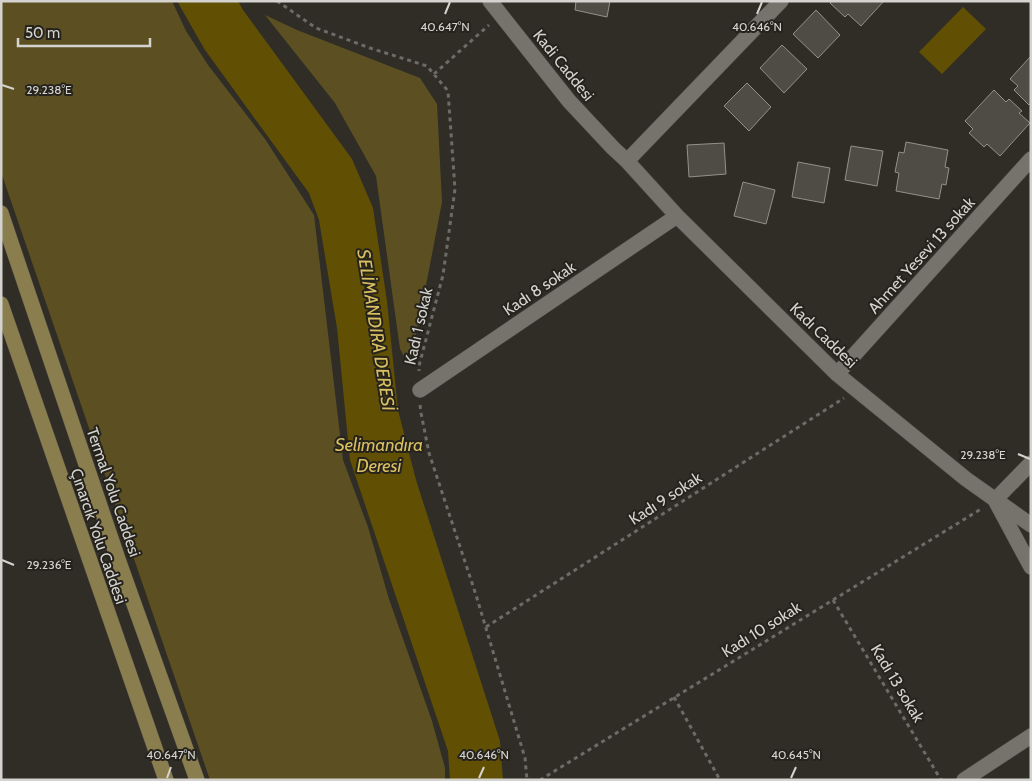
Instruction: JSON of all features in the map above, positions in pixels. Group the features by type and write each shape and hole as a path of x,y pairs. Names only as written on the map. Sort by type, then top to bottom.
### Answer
{"main road":[{"name":"Termal Yolu Caddesi","path":"1,213 119,562 198,780"},
{"name":"Çınarcık Yolu Caddesi","path":"1,304 166,780"}],"street":[{"name":"Kadi Caddesi","path":"490,1 569,101 613,148"},
{"path":"627,161 781,1"},
{"name":"Kadı Caddesi","path":"613,148 677,216 837,374 966,480 1031,525"},
{"name":"Ahmet Yesevi 13 sokak","path":"837,374 1031,159"},
{"name":"Kadı 8 sokak","path":"420,390 677,216"},
{"path":"1031,463 995,500 1031,567"},
{"path":"964,780 1031,736"}],"path":[{"name":"Kadı 1 sokak","path":"277,1 316,28 427,66 448,91 456,189 443,275 419,366 420,413 429,453 486,627 525,758 527,780"},
{"path":"434,74 501,15"},
{"name":"Kadı 9 sokak","path":"486,627 857,390"},
{"name":"Kadı 10 sokak","path":"540,780 995,500"},
{"name":"Kadı 13 sokak","path":"833,600 941,780"},
{"path":"674,697 720,780"}],"shaded area":[{"path":"1,1 172,1 186,31 208,65 265,139 314,215 343,460 368,527 389,599 432,721 445,768 445,780 210,780 1,172"},
{"path":"265,15 297,30 420,78 437,104 442,202 409,365 400,349 376,176 335,103"}],"water":[{"name":"Selimandıra Deresi","path":"177,1 238,1 352,159 373,208 387,301 398,410 416,480 500,741 503,780 450,780 448,751 350,460 337,328 319,220 309,193 205,50"},
{"path":"963,7 986,29 942,74 919,52"}],"building":[{"path":"576,1 610,1 607,17 575,10"},
{"path":"832,1 884,1 861,26 848,14 845,17 830,3"},
{"path":"816,10 840,35 818,58 793,34"},
{"path":"782,45 807,69 784,93 760,68"},
{"path":"1031,56 1031,103 1029,105 1014,90 1018,86 1010,79"},
{"path":"747,83 771,107 749,131 724,106"},
{"path":"994,90 1006,102 1009,99 1022,111 1019,113 1030,123 1000,156 987,144 984,147 969,133 973,129 965,121"},
{"path":"906,142 948,150 945,167 949,168 946,185 942,184 939,199 896,191 899,173 895,172 899,152 904,153"},
{"path":"724,143 726,174 689,177 687,145"},
{"path":"851,146 883,151 877,186 845,180"},
{"path":"798,162 830,168 824,203 792,197"},
{"path":"743,182 775,190 766,224 734,216"}],"water label":[{"name":"SELİMANDIRA DERESİ","path":"376,330"}]}
